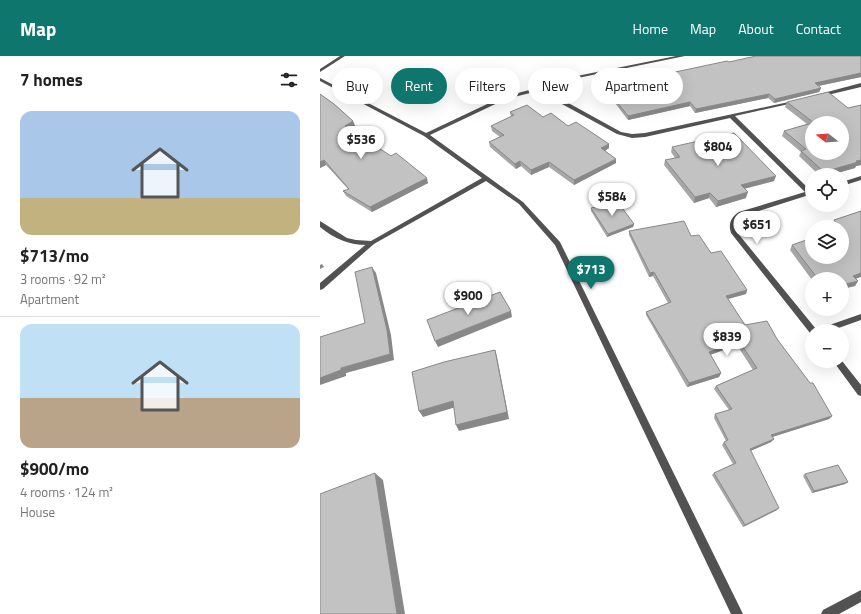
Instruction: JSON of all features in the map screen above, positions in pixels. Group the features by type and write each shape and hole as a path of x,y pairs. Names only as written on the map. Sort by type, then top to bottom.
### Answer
{"street":[{"path":"320,71 343,56"},
{"path":"583,76 683,56"},
{"path":"320,79 426,135 521,203 558,244 737,614"},
{"path":"816,96 861,85"},
{"path":"426,135 504,98 528,92"},
{"path":"566,104 619,133 632,136 645,135 732,117 800,100"},
{"path":"732,117 805,187"},
{"path":"320,287 372,243 487,178"},
{"path":"849,182 861,178"},
{"path":"805,195 741,214 735,217 732,223 733,231 807,324"},
{"path":"320,223 336,236 346,241 359,244 372,243"},
{"path":"841,324 861,317"},
{"path":"842,368 861,392"},
{"path":"827,614 861,596"}],"building":[{"path":"756,56 861,56 861,73 815,83 821,88 775,99 769,94 696,109 690,102 683,104 683,70 727,61 729,62"},
{"path":"828,92 848,108 861,105 861,160 838,168 820,168 811,160 849,160 849,116 805,116 787,102"},
{"path":"320,94 353,121 345,126 391,156 396,153 427,178 370,207 343,191 349,189 324,160 320,162"},
{"path":"618,104 681,104 628,116"},
{"path":"527,105 543,117 551,113 568,126 576,122 609,144 601,148 616,159 574,180 549,162 531,170 520,161 515,164 489,142 504,135 491,126 514,115 510,112"},
{"path":"805,125 805,148 784,131"},
{"path":"734,133 776,176 741,185 748,192 718,201 710,193 695,197 665,160 680,157 672,147"},
{"path":"805,149 805,155 801,151"},
{"path":"617,201 634,224 608,234 591,208"},
{"path":"861,211 861,273 853,276 858,281 849,283 849,272 813,272 807,264 849,264 849,220 834,220"},
{"path":"684,221 691,236 699,235 711,253 721,251 747,290 726,296 745,325 767,321 777,339 810,383 813,383 832,416 771,435 774,439 750,449 779,508 745,525 714,473 736,463 724,442 728,440 715,414 732,409 716,386 757,368 739,341 709,352 721,373 689,383 646,312 671,302 654,272 650,273 629,231"},
{"path":"805,240 805,262 792,245"},
{"path":"372,267 387,330 390,354 341,368 341,370 320,378 320,337 365,323 355,272"},
{"path":"500,292 511,311 435,341 427,320"},
{"path":"495,350 507,412 456,425 453,401 419,411 412,372 444,362"},
{"path":"838,465 848,482 814,491 805,474"},
{"path":"375,473 397,614 320,614 320,494"}]}
